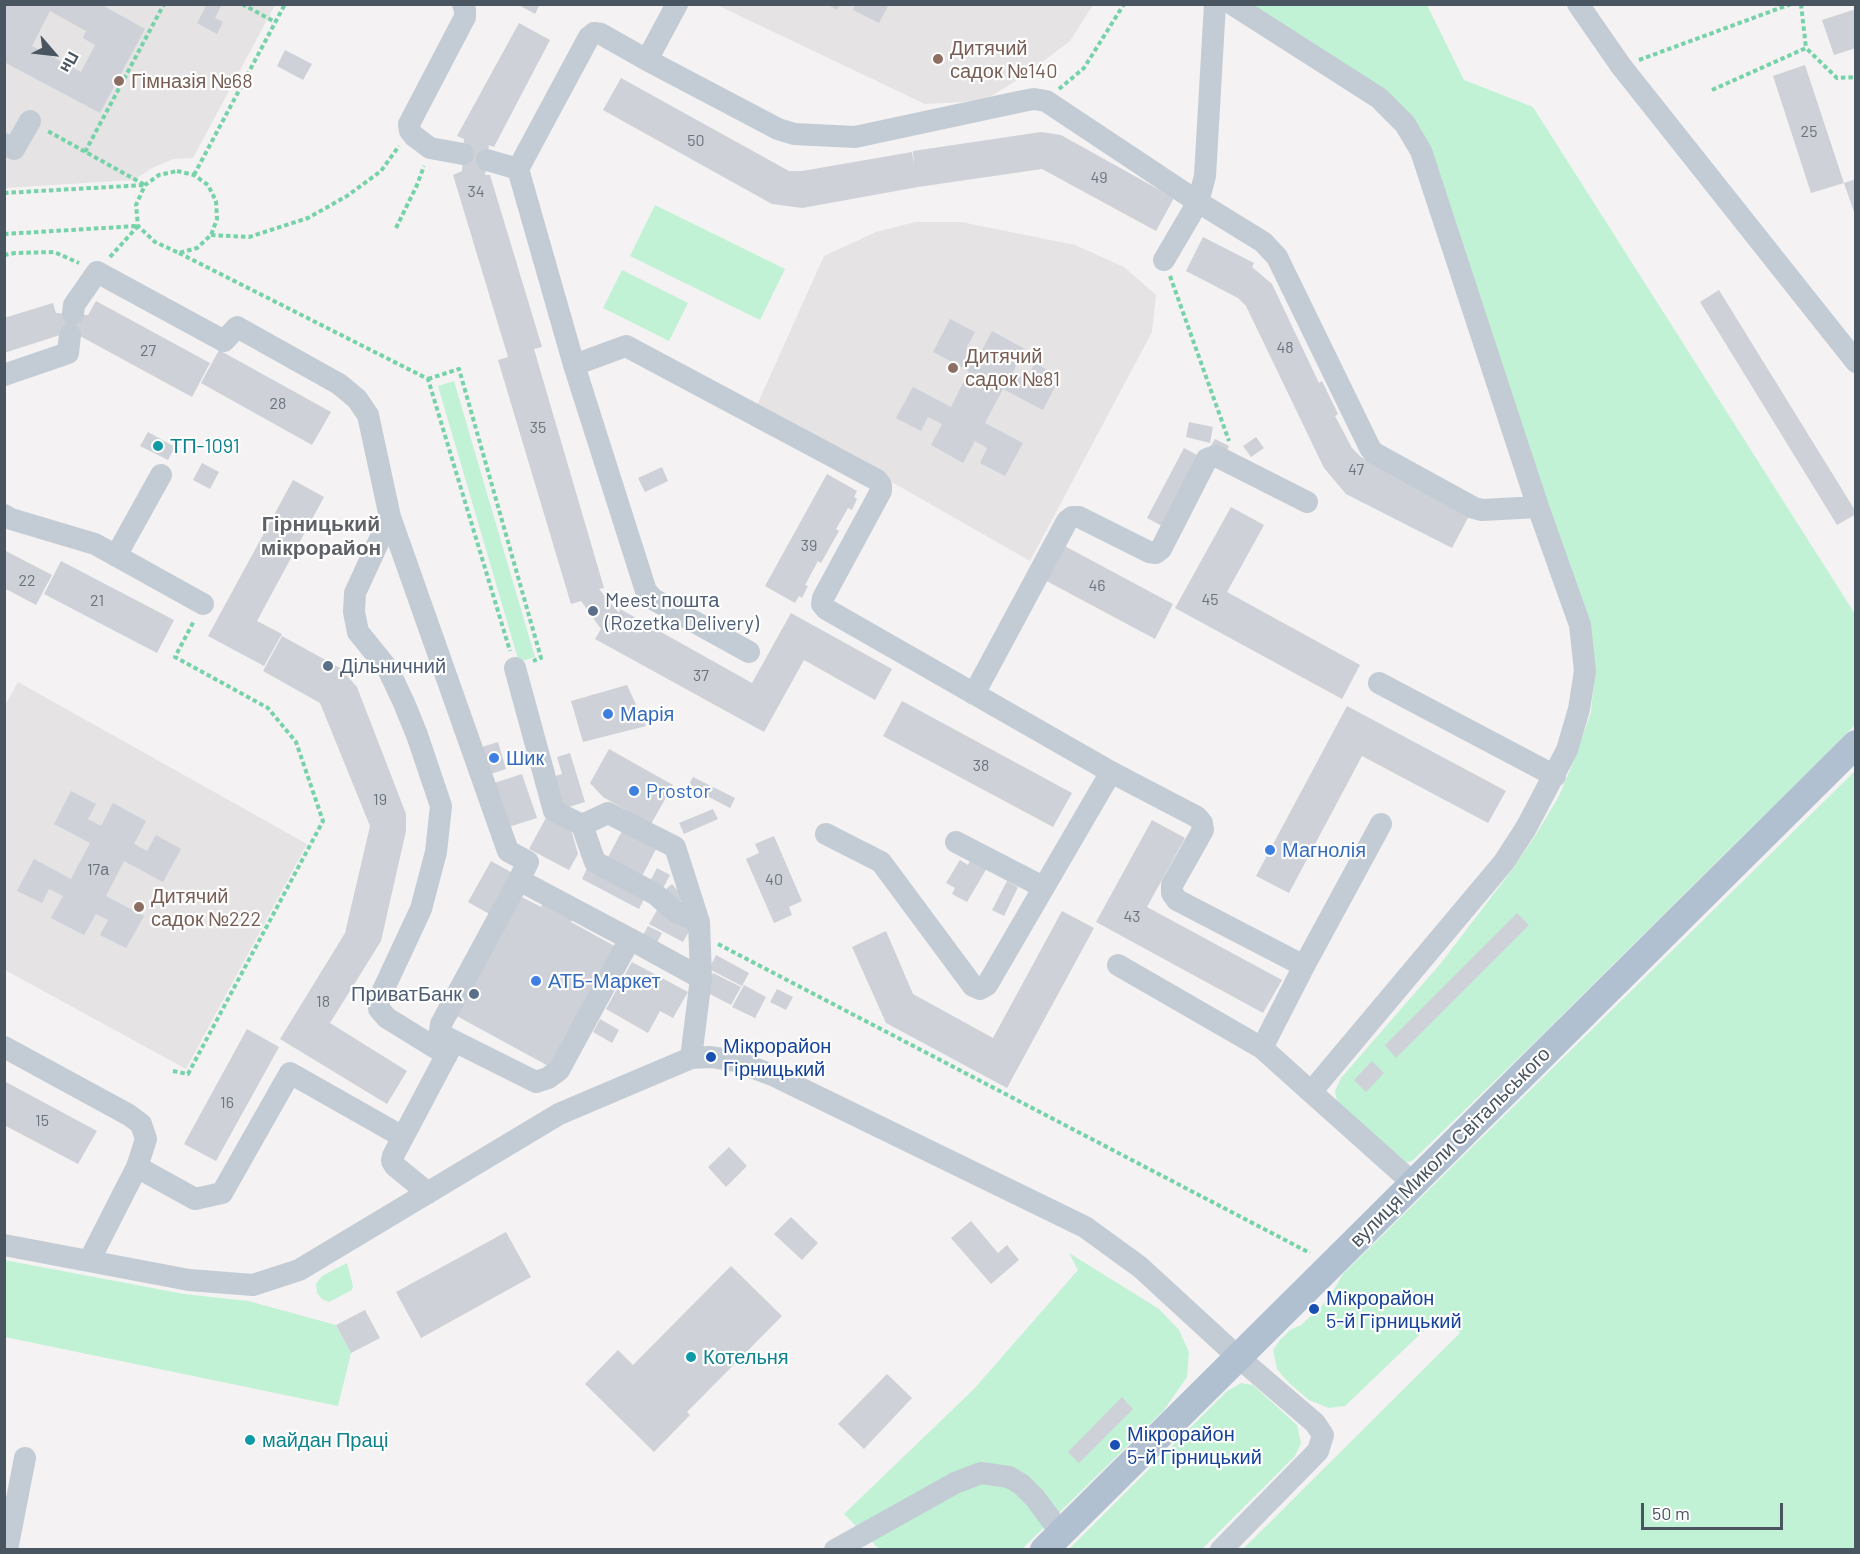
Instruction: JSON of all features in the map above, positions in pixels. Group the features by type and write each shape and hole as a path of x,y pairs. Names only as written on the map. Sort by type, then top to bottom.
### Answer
{"main road":[{"name":"вулиця Миколи Світальського","path":"1052,1541 1856,744"}],"street":[{"path":"463,4 465,17 409,124 410,131 430,148 463,154"},
{"path":"646,60 677,4"},
{"path":"1164,260 1198,202 1204,176 1215,4"},
{"path":"1232,4 1379,98 1405,124 1421,151 1538,507 1580,625 1585,671 1579,709 1567,750 1526,828 1504,862 1311,1092"},
{"path":"1578,4 1621,66 1856,362"},
{"path":"749,652 653,599 646,591 574,365 518,169 589,37 594,33 601,34 778,129 794,134 855,137 1023,101 1046,100 1263,243 1277,257 1374,453 1474,508 1482,510 1538,507"},
{"path":"4,144 14,149 30,121"},
{"path":"487,160 518,169"},
{"path":"4,375 68,353 74,305 97,272 224,341 237,327 339,384 357,399 368,416 390,517 508,851 528,862 441,1024 440,1031 451,1048"},
{"path":"574,365 626,346 877,480 881,485 881,491 823,598 822,604 826,609 1111,772 1197,817 1202,823 1203,830 1172,885 1172,894 1178,900 1304,966"},
{"path":"974,694 1067,521 1072,517 1079,518 1149,552 1156,553 1161,549 1207,459 1216,456 1306,502"},
{"path":"116,556 161,475"},
{"path":"4,515 95,544 203,604"},
{"path":"390,517 355,593 354,612 358,632 388,669 404,704 441,806 436,852 421,909 379,999 379,1009 387,1018 451,1048 536,1082 548,1078 559,1070 630,939"},
{"path":"515,668 554,811 582,825 595,862 655,894 699,928"},
{"path":"1379,683 1554,777"},
{"path":"826,834 881,862 973,986 980,989 987,985 1111,772"},
{"path":"582,825 608,813 675,847 699,928 701,978 691,1058"},
{"path":"1262,1048 1381,824"},
{"path":"956,842 1043,887"},
{"path":"519,880 701,978"},
{"path":"1118,965 1262,1048 1414,1184"},
{"path":"4,1047 129,1115 141,1124 146,1139 137,1167 89,1261"},
{"path":"428,1193 392,1161 451,1048"},
{"path":"4,1245 189,1280 253,1285 298,1270 559,1114 691,1058 711,1057 735,1061 775,1076 1085,1227 1140,1267 1238,1357 1315,1423 1323,1435 1318,1451 1221,1550"},
{"path":"137,1167 195,1199 222,1193 290,1073 403,1137"},
{"path":"9,1549 25,1458"},
{"path":"835,1550 955,1483 981,1473 1009,1478 1021,1484 1035,1498 1052,1541"}],"path":[{"path":"85,152 164,4"},
{"path":"242,4 275,22"},
{"path":"194,175 285,4"},
{"path":"1046,100 1084,68 1124,4"},
{"path":"1621,66 1791,4"},
{"path":"1801,4 1806,48 1837,78 1856,77"},
{"path":"1712,90 1806,48"},
{"path":"30,121 145,185"},
{"path":"210,235 249,237 308,218 347,196 381,171 410,131"},
{"path":"396,228 417,185 430,148"},
{"path":"177,171 194,175 208,185 216,201 217,219 210,235 196,248 178,253 155,242 138,226 136,205 145,185 159,175 177,171"},
{"path":"4,193 145,185"},
{"path":"4,234 138,226"},
{"path":"4,255 54,252 97,272 138,226"},
{"path":"1164,260 1239,467"},
{"path":"428,379 459,369 541,658 515,668"},
{"path":"173,1071 188,1074 323,821 296,742 268,708 175,657 203,604"},
{"path":"699,928 1332,1264"}],"shaded area":[{"name":"Гімназія №68","path":"5,5 275,5 193,158 173,159 152,168 134,180 5,188"},
{"name":"Дитячий садок №140","path":"717,5 1093,5 1070,41 1024,76 988,98 925,104"},
{"name":"Дитячий садок №81","path":"915,222 961,222 1075,245 1124,267 1156,295 1152,332 1030,561 757,405 824,256 876,232"},
{"name":"Дитячий садок №222","path":"18,682 307,844 186,1069 5,970 4,707"}],"green space":[{"path":"1253,5 1427,5 1464,80 1533,107 1855,614 1855,725 1536,1041 1412,1161 1407,1162 1398,1160 1337,1102 1335,1091 1341,1078 1441,963 1535,836 1558,798 1575,758 1591,712 1595,670 1430,147"},
{"path":"655,205 785,269 760,320 630,256"},
{"path":"622,270 688,303 669,341 603,308"},
{"path":"454,381 535,657 519,662 438,386"},
{"path":"1855,771 1855,1549 1243,1549 1460,1333 1441,1314 1345,1406 1329,1408 1309,1400 1277,1369 1273,1350 1280,1340 1290,1330 1301,1325 1328,1300 1343,1274"},
{"path":"1069,1253 1159,1309 1179,1330 1189,1352 1187,1377 1164,1410 1022,1549 879,1549 844,1514 974,1389 1078,1270"},
{"path":"4,1260 184,1294 248,1301 336,1325 351,1353 338,1406 5,1337"},
{"path":"347,1263 352,1290 329,1302 322,1299 317,1293 316,1284 322,1276"},
{"path":"1241,1383 1253,1385 1297,1425 1301,1443 1295,1456 1202,1549 1068,1550 1226,1392"}],"building":[{"path":"4,4 100,4 145,29 100,113 4,62","holes":["50,11 86,31 83,38 95,45 81,72 32,46"]},
{"path":"207,4 222,4 215,18 223,22 217,34 197,23"},
{"path":"517,4 540,4 535,14"},
{"path":"827,4 840,4 837,10"},
{"path":"856,4 889,4 879,23 853,10"},
{"path":"1856,9 1856,48 1834,55 1822,20"},
{"path":"519,23 550,40 494,147 489,145 485,175 490,175 542,347 534,349 604,588 599,589 619,613 620,609 752,683 791,613 892,669 875,700 804,660 764,732 595,639 601,629 581,601 571,604 498,360 508,357 453,175 462,171 464,139 457,136"},
{"path":"285,50 312,64 303,80 277,66"},
{"path":"1805,65 1844,183 1811,193 1773,76"},
{"path":"621,78 789,171 802,171 912,152 914,166 913,151 1041,132 1061,135 1174,198 1156,231 1042,169 918,187 802,208 772,204 603,110"},
{"path":"1856,179 1856,215 1855,215 1844,183"},
{"path":"1203,237 1254,263 1252,267 1272,284 1319,383 1322,381 1338,414 1335,416 1352,448 1361,457 1469,516 1452,548 1346,494 1324,468 1246,306 1238,298 1186,271"},
{"path":"1719,290 1856,512 1837,525 1700,302"},
{"path":"96,301 210,363 192,397 80,336 60,335 4,353 4,318 53,303 56,313 88,315"},
{"path":"950,319 975,332 967,347 980,354 992,331 1025,349 1013,372 1026,379 1035,363 1060,377 1043,410 1003,389 985,423 1023,443 1005,476 980,463 987,448 975,441 963,463 931,445 942,424 928,417 921,431 896,418 913,387 951,407 969,371 933,352"},
{"path":"219,350 331,412 312,445 201,383"},
{"path":"1189,422 1213,427 1210,443 1186,437"},
{"name":"ТП-1091","path":"148,432 175,447 168,460 140,446"},
{"path":"1256,437 1264,448 1251,457 1243,446"},
{"path":"1215,439 1229,446 1225,455 1210,447"},
{"path":"1184,448 1201,457 1164,527 1147,518"},
{"path":"202,463 219,472 210,489 193,480"},
{"path":"662,467 668,481 645,492 638,478"},
{"path":"827,474 857,491 854,497 857,499 852,510 848,508 836,529 839,531 821,563 818,561 805,585 808,586 802,598 799,596 795,603 765,586"},
{"path":"293,480 324,497 257,621 282,634 264,666 208,636"},
{"path":"1231,507 1264,525 1227,592 1360,665 1342,699 1175,608"},
{"path":"1059,543 1173,604 1155,639 1041,578"},
{"path":"4,550 52,575 36,605 4,588"},
{"path":"61,561 174,620 157,653 44,594"},
{"path":"282,636 340,668 357,687 406,814 406,831 381,941 330,1023 407,1071 387,1104 280,1039 345,933 370,826 320,703 263,671"},
{"name":"Марія","path":"627,685 646,726 583,742 571,701"},
{"path":"902,701 1072,793 1053,827 883,736"},
{"path":"1347,706 1506,791 1488,823 1362,756 1289,893 1256,876"},
{"name":"Шик","path":"498,742 506,769 491,774 482,747"},
{"name":"Prostor","path":"609,749 673,785 651,824 603,797 590,783"},
{"path":"570,753 585,802 559,810 549,778 562,774 557,757"},
{"path":"522,774 537,818 502,829 488,785"},
{"path":"693,777 735,798 730,808 688,786"},
{"path":"71,791 96,804 88,819 101,826 113,803 146,821 134,844 147,851 156,835 181,849 163,882 124,861 106,896 144,916 126,948 100,935 108,920 96,914 84,935 51,918 63,896 49,889 42,903 17,891 34,859 71,879 90,843 54,824"},
{"path":"713,809 718,819 684,834 679,823"},
{"path":"548,814 570,826 578,854 569,870 529,849"},
{"path":"1152,820 1185,838 1147,907 1282,980 1263,1013 1096,922"},
{"path":"622,831 656,849 641,878 607,859"},
{"path":"774,836 802,901 789,907 792,915 774,923 746,859 759,853 755,844"},
{"path":"971,858 987,868 967,902 952,894 955,888 946,883 960,860 968,865"},
{"path":"491,861 516,875 493,916 468,902"},
{"path":"589,864 646,895 639,909 582,879"},
{"path":"657,868 670,875 661,892 648,885"},
{"path":"1007,881 1018,887 1004,916 992,910"},
{"path":"672,884 684,898 675,905 664,891"},
{"name":"АТБ-Маркет","path":"520,896 541,907 545,900 575,916 571,922 618,948 552,1068 455,1015"},
{"path":"657,910 691,928 683,942 649,924"},
{"path":"1062,911 1094,928 1007,1088 886,1023 852,947 886,931 913,994 993,1038"},
{"path":"1517,913 1529,925 1396,1058 1385,1045"},
{"path":"648,926 662,933 653,950 639,942"},
{"path":"716,955 749,973 742,986 709,969"},
{"path":"632,962 688,992 673,1018 660,1011 648,1033 606,1009"},
{"path":"713,973 741,987 731,1005 704,991"},
{"path":"744,985 766,997 755,1018 732,1007"},
{"path":"777,989 793,997 786,1010 770,1002"},
{"path":"600,1019 619,1030 612,1043 593,1032"},
{"path":"247,1029 279,1047 216,1161 184,1144"},
{"path":"1372,1061 1384,1073 1366,1092 1354,1080"},
{"path":"4,1081 97,1131 78,1164 4,1125"},
{"path":"729,1147 747,1166 726,1187 708,1167"},
{"path":"791,1217 818,1243 802,1260 774,1234"},
{"path":"971,1221 998,1253 1007,1245 1019,1260 991,1284 951,1238"},
{"path":"506,1232 531,1277 421,1338 396,1292"},
{"name":"Котельня","path":"731,1266 782,1316 687,1412 690,1415 654,1452 585,1384 618,1350 633,1365"},
{"path":"365,1310 380,1338 351,1353 336,1325"},
{"path":"887,1374 912,1398 864,1449 838,1424"},
{"path":"1122,1397 1133,1409 1079,1463 1068,1452"}],"place":[{"name":"Дитячий садок №140","path":"938,59"},
{"name":"Гімназія №68","path":"119,81"},
{"name":"Дитячий садок №81","path":"953,368"},
{"name":"ТП-1091","path":"158,446"},
{"name":"Meest пошта (Rozetka Delivery)","path":"593,611"},
{"name":"Дільничний","path":"328,666"},
{"name":"Марія","path":"608,714"},
{"name":"Шик","path":"494,758"},
{"name":"Prostor","path":"634,791"},
{"name":"Магнолія","path":"1270,850"},
{"name":"Дитячий садок №222","path":"139,907"},
{"name":"АТБ-Маркет","path":"536,981"},
{"name":"ПриватБанк","path":"474,994"},
{"name":"Мiкрорайон Гiрницький","path":"711,1057"},
{"name":"Мiкрорайон 5-й Гiрницький","path":"1314,1309"},
{"name":"Котельня","path":"691,1357"},
{"name":"майдан Праці","path":"250,1440"},
{"name":"Мікрорайон 5-й Гірницький","path":"1115,1445"}],"district":[{"name":"Гірницький мікрорайон","path":"321,536"}]}
